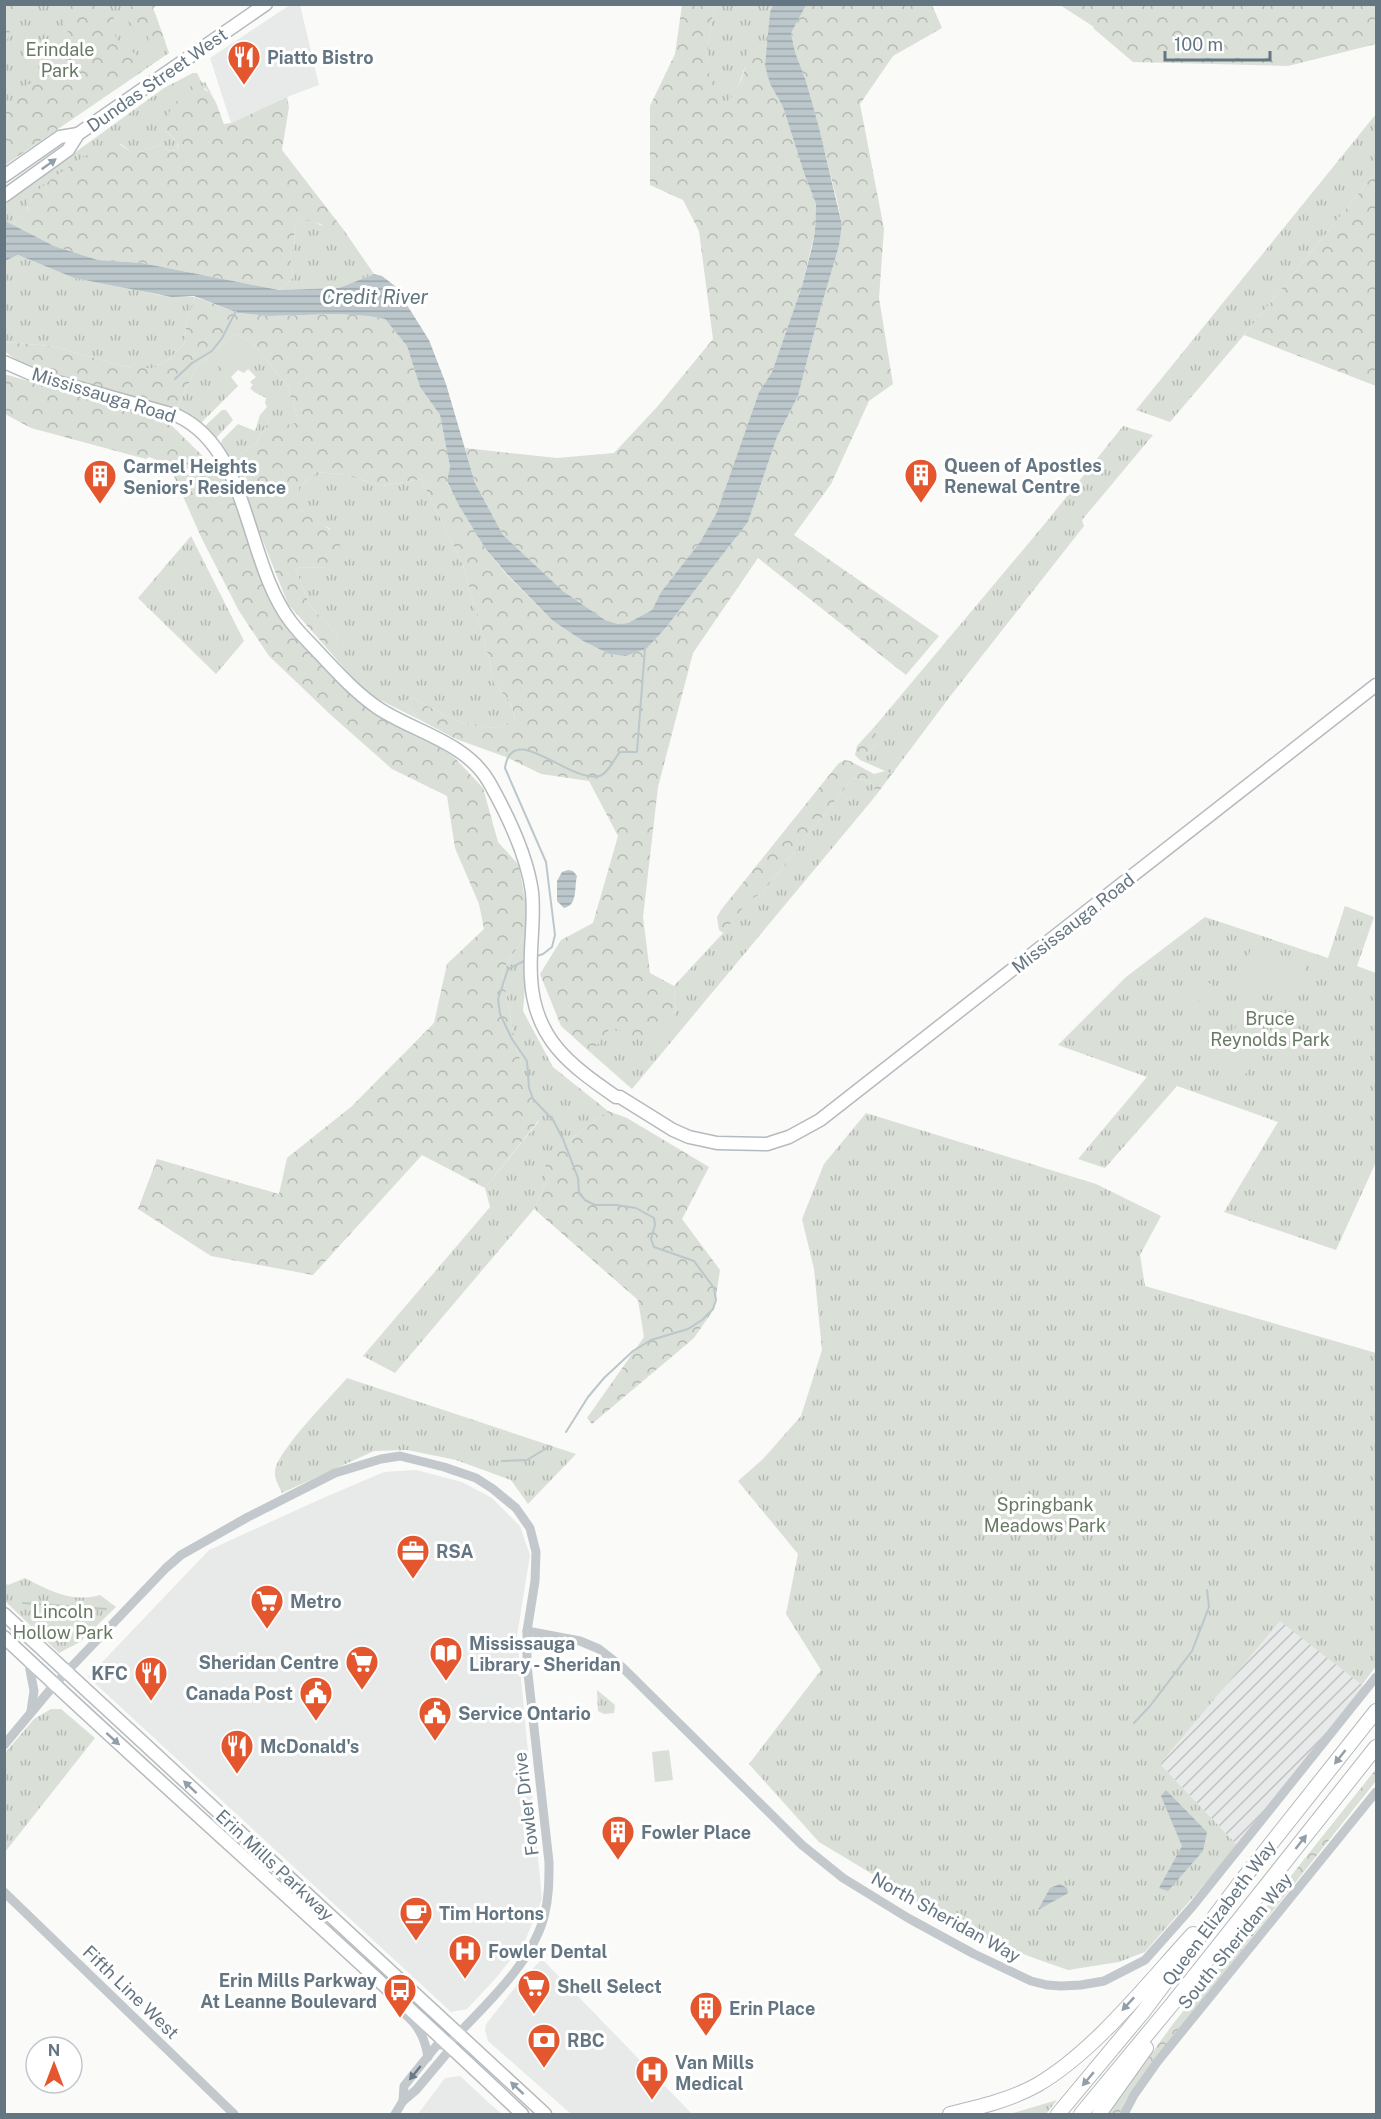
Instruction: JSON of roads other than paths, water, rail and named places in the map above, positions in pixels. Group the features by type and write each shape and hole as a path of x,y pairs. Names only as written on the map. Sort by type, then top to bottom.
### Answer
{"highway":[{"name":"Queen Elizabeth Way","path":"1058,2115 1143,2012 1239,1884 1377,1711"},
{"name":"Queen Elizabeth Way","path":"1081,2115 1377,1747"},
{"path":"950,2115 999,2102 1020,2093 1038,2084 1075,2059 1239,1884"},
{"path":"1099,2115 1167,2019 1173,2003"}],"main road":[{"name":"Dundas Street West","path":"7,174 60,138 78,134 266,4"},
{"name":"Dundas Street West","path":"9,193 68,150 78,134"},
{"name":"Mississauga Road","path":"4,362 36,376 178,416 214,443 229,469 265,572 289,620 361,696 380,710 466,756 487,779 526,864 533,907 531,967 533,998 540,1022 559,1052 583,1074 616,1097 620,1097 673,1130 689,1137 717,1143 760,1145 789,1137 811,1125 863,1088 1377,686"},
{"name":"Erin Mills Parkway","path":"4,1614 546,2115"},
{"name":"Erin Mills Parkway","path":"4,1636 73,1703 245,1858 522,2115"}],"street":[{"name":"Fowler Drive","path":"4,1744 66,1672 181,1555 219,1532 336,1473 381,1459 400,1456 476,1478 494,1489 516,1508 530,1528 536,1552 535,1581 527,1631 527,1665 549,1862 549,1891 544,1917 536,1938 521,1965 448,2045"},
{"name":"North Sheridan Way","path":"527,1631 580,1641 599,1648 622,1667 802,1845 843,1878 908,1918 974,1954 1031,1981 1047,1985 1081,1985 1104,1981 1145,1960 1192,1907 1377,1677"},
{"path":"28,1659 34,1691 31,1711"},
{"name":"South Sheridan Way","path":"1124,2115 1143,2080 1377,1792"},
{"name":"Fifth Line West","path":"4,1892 234,2115"},
{"path":"393,1995 396,2006 418,2029 424,2040 428,2057"},
{"path":"395,2115 403,2101 416,2090 447,2053 448,2045 437,2045 404,2086 403,2101"}],"water":[{"name":"Credit River","path":"773,5 806,5 791,33 819,128 842,225 839,246 798,396 777,437 748,522 664,630 646,649 626,656 609,654 583,641 553,621 485,548 447,481 450,467 440,415 420,387 407,346 385,319 337,314 268,316 238,313 194,296 172,297 74,278 18,255 5,261 5,221 54,246 98,260 142,263 279,290 339,288 374,274 382,276 395,286 429,340 446,384 475,483 503,535 563,591 605,620 618,624 628,623 652,610 661,592 700,542 717,512 759,392 772,372 802,286 812,247 816,204 783,107 770,84 765,66 770,12"},
{"path":"573,871 577,876 575,895 572,903 564,908 557,901 557,881 562,872"},
{"path":"1166,1790 1207,1832 1203,1851 1168,1891 1159,1888 1182,1846 1161,1796"},
{"path":"1060,1884 1067,1888 1068,1893 1038,1910 1050,1888"}],"waterway":[{"path":"175,379 192,363 212,351 222,338 236,311"},
{"path":"534,957 552,947 555,935 546,862 505,768 510,755 518,750 530,751 572,771 586,776 599,776 608,770 620,752 637,752 645,648"},
{"path":"526,960 508,969 498,999 500,1014 512,1039 527,1061 529,1088 533,1099 553,1120 563,1139 578,1178 579,1193 585,1200 595,1205 636,1208 654,1218 655,1225 651,1239 654,1247 694,1261 714,1288 716,1300 713,1309 688,1329 651,1340 633,1351 604,1378 588,1397 566,1432"},
{"path":"502,1461 527,1460 550,1446"},
{"path":"1134,1723 1192,1651 1209,1607 1207,1590"},
{"path":"23,1603 106,1609"}],"place":[{"name":"Piatto Bistro","path":"244,86"},
{"name":"Queen of Apostles Renewal Centre","path":"921,504"},
{"name":"Carmel Heights Seniors' Residence","path":"100,505"},
{"name":"RSA","path":"413,1580"},
{"name":"Metro","path":"267,1630"},
{"name":"Mississauga Library - Sheridan","path":"446,1682"},
{"name":"Sheridan Centre","path":"362,1691"},
{"name":"KFC","path":"151,1702"},
{"name":"Canada Post","path":"316,1722"},
{"name":"Service Ontario","path":"435,1742"},
{"name":"McDonald's","path":"237,1775"},
{"name":"Fowler Place","path":"618,1861"},
{"name":"Tim Hortons","path":"416,1942"},
{"name":"Fowler Dental","path":"465,1980"},
{"name":"Shell Select","path":"534,2015"},
{"name":"Erin Mills Parkway At Leanne Boulevard","path":"400,2019"},
{"name":"Erin Place","path":"706,2037"},
{"name":"RBC","path":"544,2069"},
{"name":"Van Mills Medical","path":"652,2101"}],"park label":[{"name":"Erindale Park","path":"60,59"},
{"name":"Bruce Reynolds Park","path":"1270,1028"},
{"name":"Springbank Meadows Park","path":"1045,1514"},
{"name":"Lincoln Hollow Park","path":"63,1621"}]}
